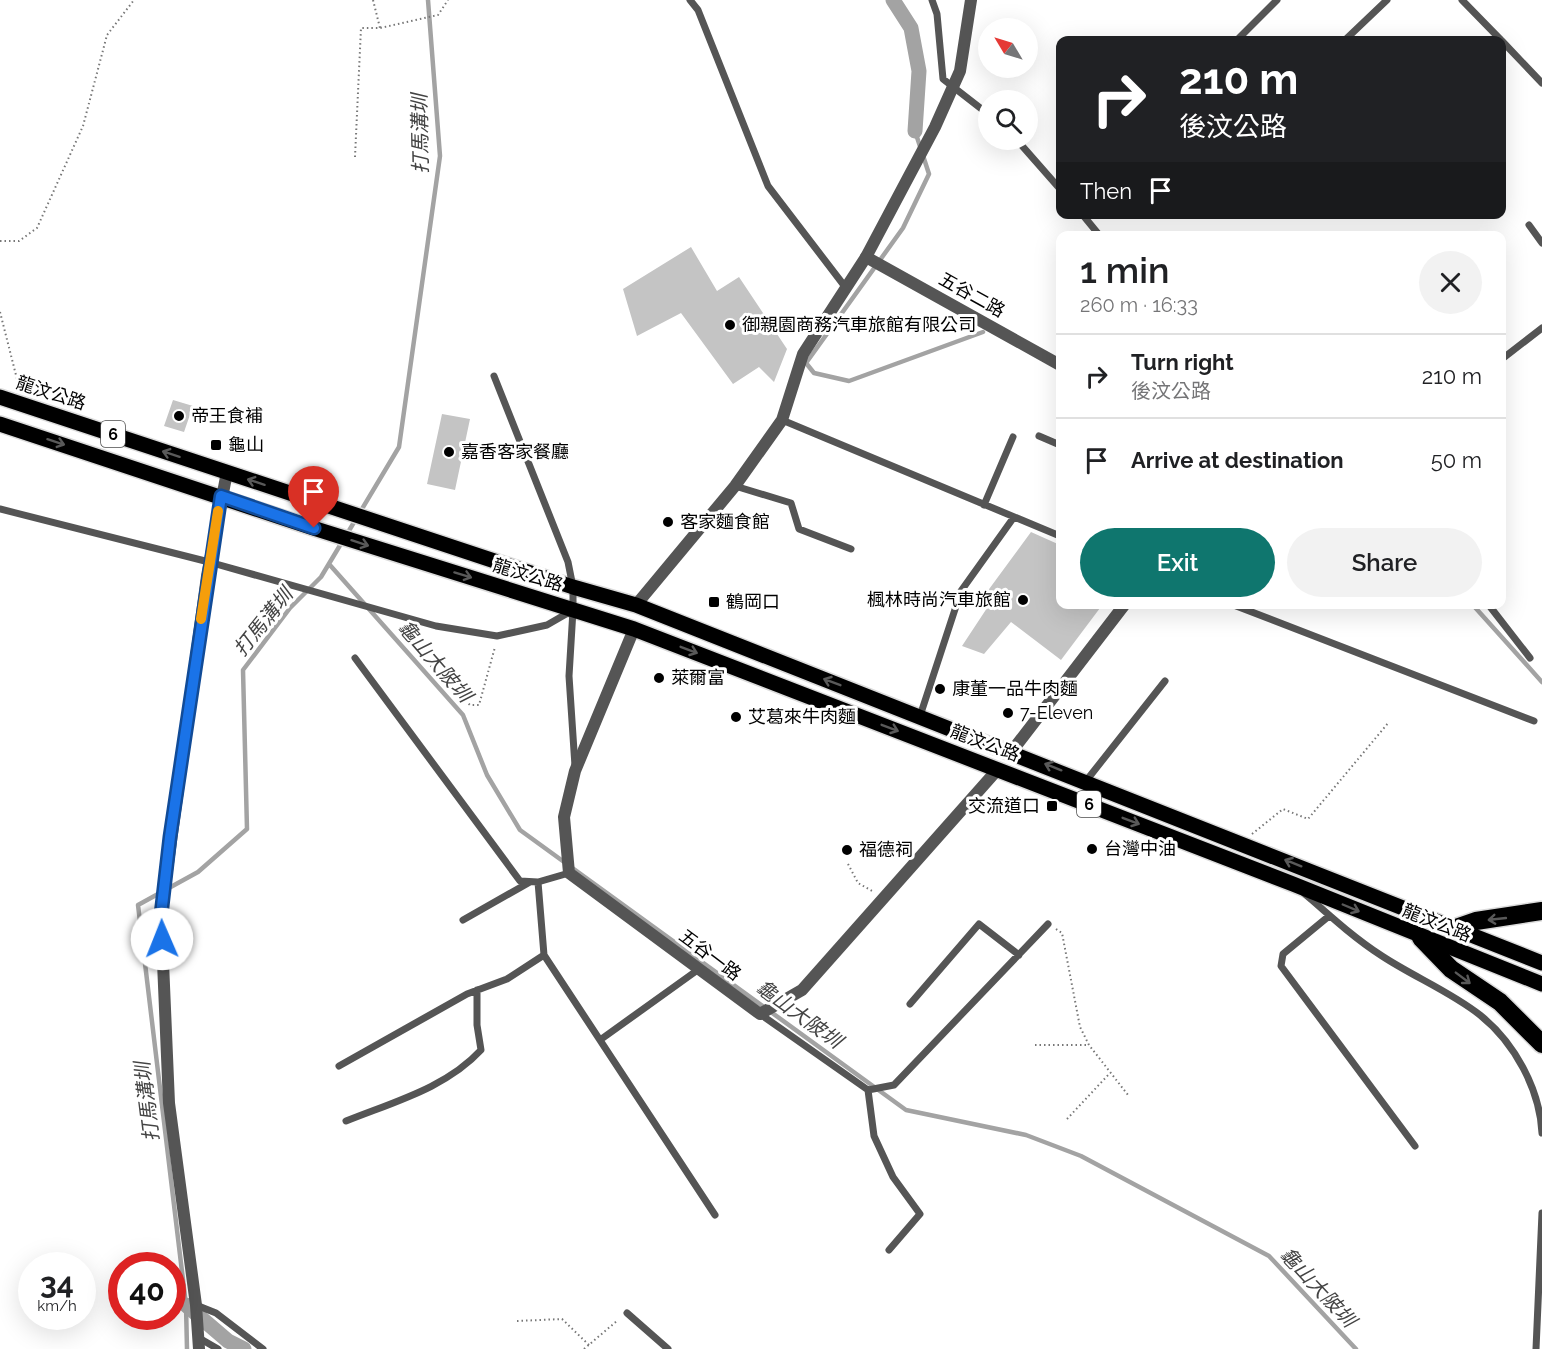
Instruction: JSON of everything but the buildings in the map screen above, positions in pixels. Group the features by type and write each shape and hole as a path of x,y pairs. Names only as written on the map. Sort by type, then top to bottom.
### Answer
{"highway":[{"path":"1453,929 1476,921 1542,911"},
{"path":"1421,938 1451,969 1500,1002 1542,1044"}],"main road":[{"name":"龍汶公路","path":"0,397 573,587 636,604 1012,751 1542,963"},
{"name":"6","path":"0,424 221,496"},
{"name":"龍汶公路","path":"221,496 407,558 634,629 1293,884 1421,938 1542,984"},
{"path":"634,629 636,604"}],"street":[{"path":"636,604 735,486 782,420 803,354 846,288 870,259 935,127 960,71 971,0"},
{"name":"五谷二路","path":"870,259 1056,363"},
{"path":"199,1344 196,1305 169,1103 161,915 209,562 227,472"},
{"path":"1012,751 1121,609"},
{"path":"569,873 564,817 575,771 634,629"},
{"path":"760,1014 802,990 998,769"},
{"name":"五谷一路","path":"569,873 760,1014"}],"lane":[{"path":"690,0 698,10 768,186 846,288"},
{"path":"932,0 937,14 943,79 978,106"},
{"path":"1241,36 1277,0"},
{"path":"1348,36 1387,0"},
{"path":"1462,0 1496,36"},
{"path":"1506,46 1542,83"},
{"path":"1026,150 1056,184"},
{"path":"1086,219 1096,231"},
{"path":"1529,225 1542,243"},
{"path":"1506,356 1542,328"},
{"path":"495,376 568,562 573,587 569,676 575,771"},
{"path":"782,420 1056,534"},
{"path":"1039,436 1056,443"},
{"path":"984,505 1013,437"},
{"path":"735,486 791,503 799,529 851,549"},
{"path":"0,509 209,562 435,626 497,636 548,625 573,610"},
{"path":"920,716 961,591 1014,517"},
{"path":"1244,609 1534,721"},
{"path":"1492,609 1530,658"},
{"path":"355,658 520,881 534,882"},
{"path":"1086,781 1165,681"},
{"path":"463,920 534,882 569,873"},
{"path":"534,882 544,955 715,1215"},
{"path":"1293,884 1329,916 1381,955 1480,1015 1508,1043 1525,1072 1541,1114 1542,1133"},
{"path":"1329,916 1283,954 1281,966 1415,1146"},
{"path":"910,1004 979,924 1019,955"},
{"path":"760,1014 868,1090 894,1085 1048,924"},
{"path":"339,1066 477,990 507,979 544,955"},
{"path":"600,1040 699,969"},
{"path":"346,1121 435,1085 467,1065 481,1050 477,1024 477,990"},
{"path":"868,1090 874,1136 893,1177 920,1214 889,1250"},
{"path":"1536,1349 1542,1213"},
{"path":"196,1305 216,1313 263,1349"},
{"path":"627,1313 668,1349"},
{"path":"199,1344 218,1349"}],"path":[{"path":"0,242 19,241 37,228 83,126 107,35 134,0"},
{"path":"373,0 380,28"},
{"path":"355,157 361,28 380,28 438,15 448,0"},
{"path":"0,312 23,404"},
{"path":"417,620 416,651 470,705 479,705 497,636"},
{"path":"1242,843 1282,809 1308,819 1389,722"},
{"path":"848,864 858,883 867,890 886,896"},
{"path":"1048,924 1062,933 1080,1027 1089,1045 1128,1095"},
{"path":"1035,1045 1089,1045"},
{"path":"1067,1119 1110,1072"},
{"path":"584,1349 627,1313"},
{"path":"517,1321 562,1319 589,1345"}],"waterway":[{"name":"打馬溝圳","path":"347,534 399,447 440,156 428,0"},
{"path":"893,0 911,28 919,71 915,131"},
{"path":"915,131 929,174 903,228 806,363 814,373 849,381 983,332"},
{"name":"打馬溝圳","path":"187,1349 186,1305 138,905 198,872 247,829 243,670 290,608 321,577 342,542"},
{"name":"龜山大陂圳","path":"329,564 463,715 487,775 520,830 906,1110 1026,1135 1081,1156 1269,1256 1356,1349"},
{"path":"1476,609 1542,682"},
{"path":"186,1305 228,1341 244,1349"}],"slow traffic":[{"path":"201,619 218,511"}],"place":[{"name":"御親園商務汽車旅館有限公司","path":"730,325"},
{"name":"帝王食補","path":"179,416"},
{"name":"龜山","path":"216,445"},
{"name":"嘉香客家餐廳","path":"449,452"},
{"name":"客家麵食館","path":"668,522"},
{"name":"楓林時尚汽車旅館","path":"1023,600"},
{"name":"鶴岡口","path":"714,602"},
{"name":"萊爾富","path":"659,678"},
{"name":"康董一品牛肉麵","path":"940,689"},
{"name":"7-Eleven","path":"1008,713"},
{"name":"艾葛來牛肉麵","path":"736,717"},
{"name":"交流道口","path":"1052,806"},
{"name":"台灣中油","path":"1092,849"},
{"name":"福德祠","path":"847,850"}],"route":[{"path":"162,939 161,915 170,837 207,576 221,496 314,528"}]}
